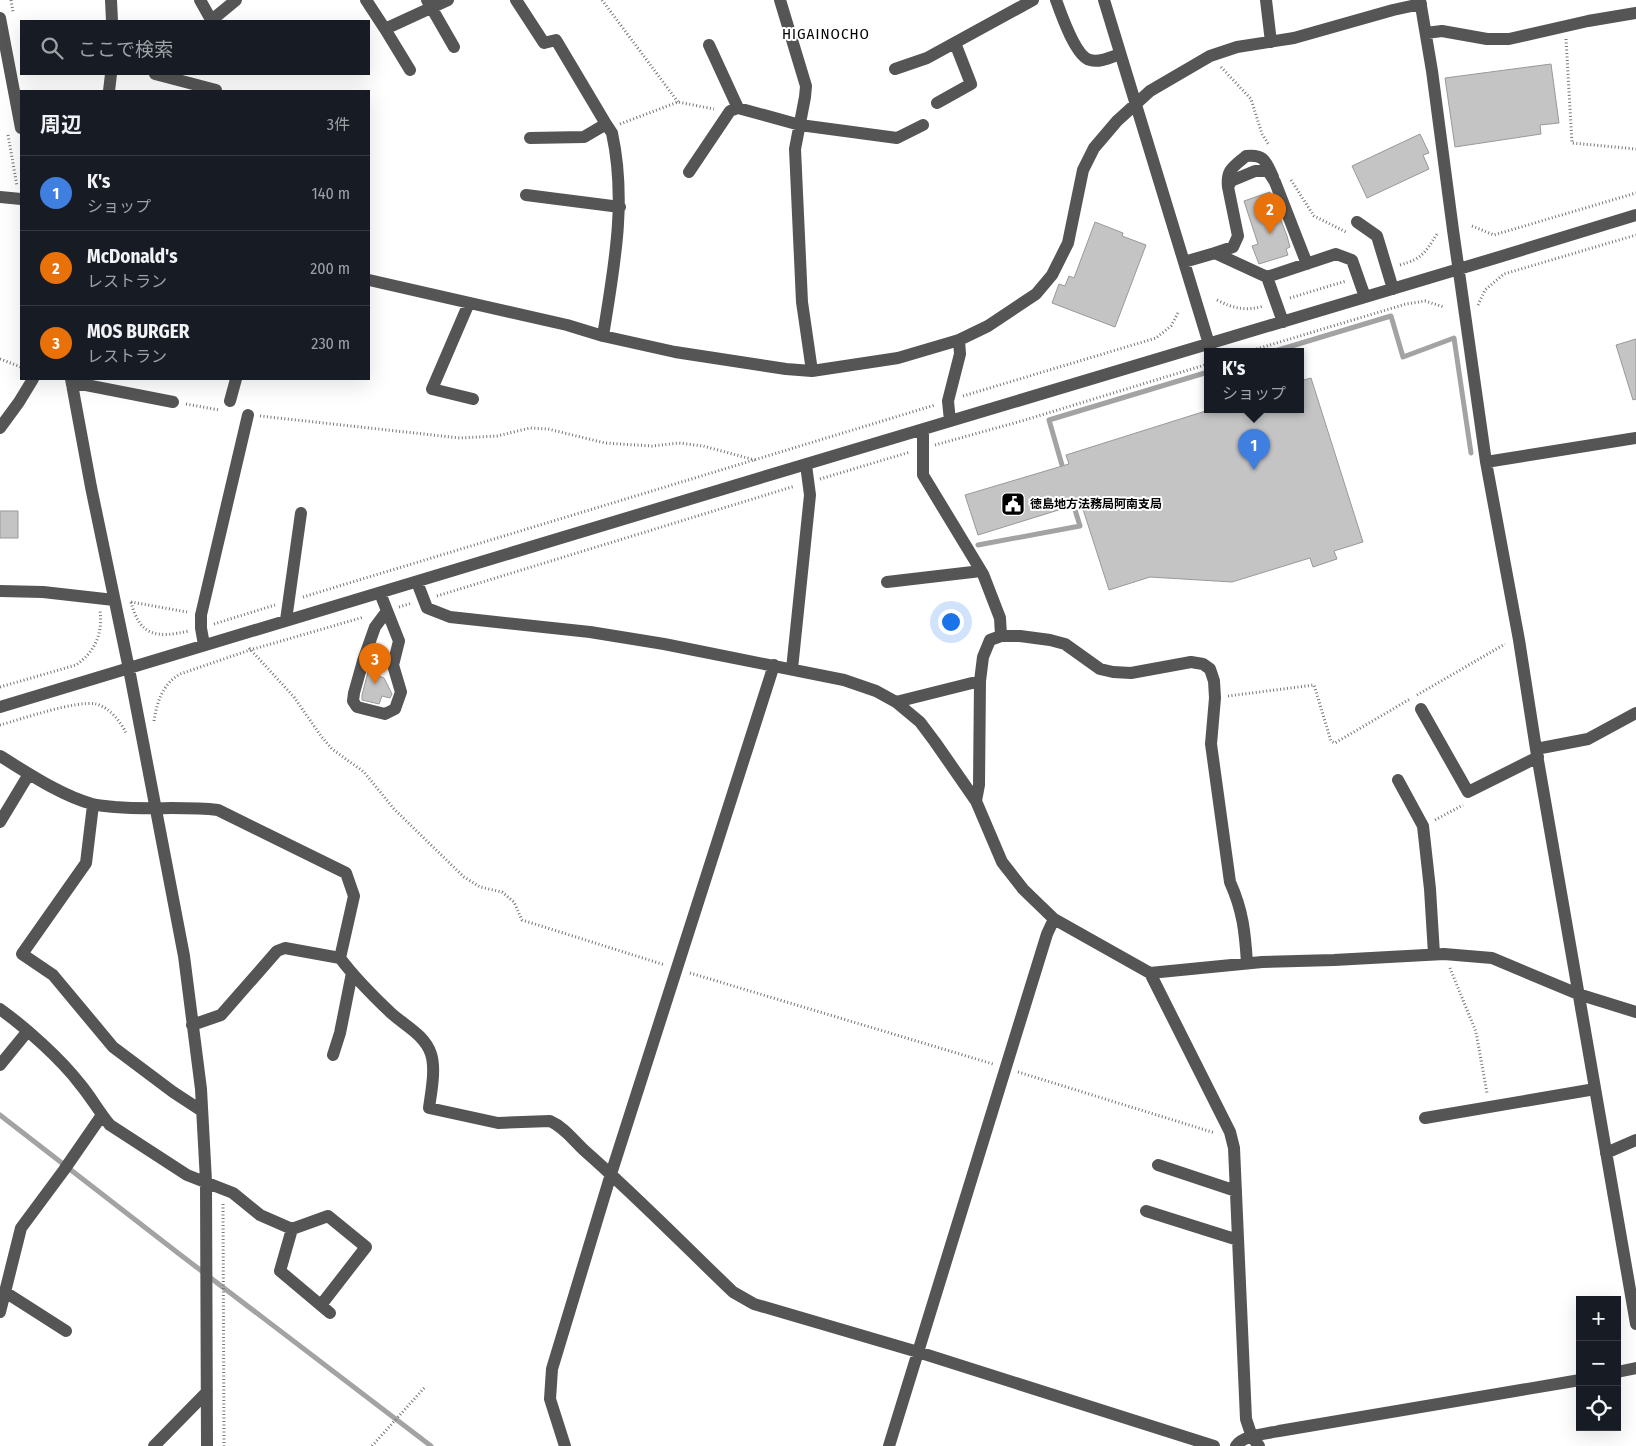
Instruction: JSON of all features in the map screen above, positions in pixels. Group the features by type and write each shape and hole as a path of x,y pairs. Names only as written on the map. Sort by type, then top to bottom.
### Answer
{"street":[{"path":"111,0 112,20"},
{"path":"200,0 209,16 213,19 236,0"},
{"path":"366,0 410,70"},
{"path":"385,29 429,4 448,0"},
{"path":"516,0 544,43 556,40 612,133 620,207 617,252 603,336"},
{"path":"780,0 806,86 795,149 802,302 812,371"},
{"path":"895,69 927,58 1033,0"},
{"path":"1056,0 1066,27 1083,58 1091,61 1104,60 1120,54"},
{"path":"1104,0 1209,344"},
{"path":"1266,0 1271,42"},
{"path":"370,280 567,325 603,336 675,352 786,369 812,371 898,358 959,340 988,326 1036,294 1052,275 1068,243 1083,170 1090,155 1100,141 1135,104 1158,86 1210,56 1237,47 1294,38 1421,2 1486,462 1519,640 1578,994 1636,1324"},
{"path":"429,4 454,47"},
{"path":"1426,32 1442,31 1488,39 1509,39 1565,26 1636,13"},
{"path":"0,18 20,123"},
{"path":"936,103 971,84 955,43"},
{"path":"709,45 734,110"},
{"path":"109,90 111,75"},
{"path":"159,75 216,90"},
{"path":"734,110 800,125 897,138 922,125"},
{"path":"689,172 734,110"},
{"path":"530,138 584,137 607,126"},
{"path":"1184,262 1233,247 1238,236 1227,176 1231,169 1246,156 1252,156 1260,157 1266,161 1307,264"},
{"path":"0,197 18,195"},
{"path":"526,195 620,207"},
{"path":"0,707 1636,215"},
{"path":"1358,222 1378,236 1393,289"},
{"path":"1215,253 1267,277 1336,254 1352,260 1365,297"},
{"path":"1267,277 1283,322"},
{"path":"469,303 432,389 473,399"},
{"path":"950,422 948,401 960,354 959,340"},
{"path":"0,428 19,402 31,380"},
{"path":"230,401 236,380"},
{"path":"173,402 71,382 90,487 129,669 184,956 201,1089 206,1181 207,1446"},
{"path":"204,645 200,615 248,415"},
{"path":"923,430 923,475 981,571 1000,618 1001,636"},
{"path":"1486,462 1636,438"},
{"path":"792,669 810,495 806,464"},
{"path":"286,620 301,512"},
{"path":"887,582 981,571"},
{"path":"417,582 426,608 450,617 590,632 774,665 844,680 876,691 896,702 920,722 976,801 1002,862 1023,889 1054,919 1150,973 1230,1132 1234,1148 1246,1419 1255,1441"},
{"path":"0,591 43,592 114,600"},
{"path":"380,593 399,641 393,665 401,692 394,709 385,714 357,707 353,700 363,661 376,626 386,610"},
{"path":"976,801 979,785 980,681 983,657 990,640 1001,636 1020,636 1050,640 1065,644 1100,669 1113,672 1132,673 1191,662 1203,664 1210,669 1214,681 1215,698 1211,744 1230,882 1244,920 1248,963"},
{"path":"565,1446 550,1399 552,1369 611,1174 774,665"},
{"path":"896,702 980,681"},
{"path":"1422,708 1468,792 1537,753 1588,739 1636,713"},
{"path":"0,756 74,798 93,805 218,810 346,873 354,896 340,958"},
{"path":"0,822 29,774"},
{"path":"1398,780 1423,826 1439,954"},
{"path":"93,805 86,863 22,954 53,976 113,1047 173,1092 202,1111"},
{"path":"889,1446 1046,934 1054,919"},
{"path":"192,1025 222,1015 277,952 284,948 340,958 391,1013 419,1035 431,1054 432,1073 429,1108 498,1123 550,1121 558,1124 733,1292 754,1304 918,1352 1214,1446"},
{"path":"1150,973 1248,963 1439,954 1492,958 1578,994 1636,1012"},
{"path":"333,1055 340,1033 352,973"},
{"path":"0,1009 50,1052 80,1083 110,1124 187,1175 234,1193 260,1214 292,1229 328,1216 366,1247 325,1309 280,1271 292,1229"},
{"path":"0,1065 27,1032"},
{"path":"1425,1118 1595,1090"},
{"path":"0,1312 21,1228 102,1115"},
{"path":"1606,1153 1636,1140"},
{"path":"1158,1165 1236,1191"},
{"path":"1146,1212 1238,1240"},
{"path":"5,1292 66,1331"},
{"path":"1621,1371 1636,1368"},
{"path":"1236,1446 1238,1442 1255,1441 1576,1381"},
{"path":"154,1446 207,1392"}],"path":[{"path":"602,0 678,102"},
{"path":"1565,26 1572,143 1636,149"},
{"path":"1210,56 1251,99 1262,134 1272,151"},
{"path":"607,126 678,102 734,110"},
{"path":"8,133 18,185 18,195"},
{"path":"1288,175 1314,216 1352,235"},
{"path":"1472,226 1494,235 1636,193"},
{"path":"1388,269 1416,260 1424,254 1437,234"},
{"path":"1478,306 1485,290 1504,274 1636,235"},
{"path":"1217,300 1231,307 1252,309 1358,278"},
{"path":"1260,348 1406,304 1425,301 1444,307"},
{"path":"129,593 135,615 143,628 158,634 173,634 201,628 1156,338 1171,326 1179,311"},
{"path":"0,359 20,367"},
{"path":"154,722 156,706 170,680 180,674 250,650 424,600 809,482 1025,420 1204,365"},
{"path":"173,402 220,410"},
{"path":"248,415 460,438 497,436 530,428 548,429 605,443 652,446 679,443 703,446 755,460 773,474"},
{"path":"131,602 226,621"},
{"path":"1215,698 1314,685 1331,741 1335,743 1507,643 1519,640"},
{"path":"0,687 76,665 85,659"},
{"path":"0,726 79,704 97,704 114,715 125,731 127,741"},
{"path":"1439,954 1476,1032 1490,1107"},
{"path":"223,1189 224,1446"},
{"path":"372,1446 425,1387"}],"building":[{"path":"1551,64 1559,123 1540,125 1541,134 1455,147 1445,78"},
{"path":"1420,134 1429,153 1423,155 1429,169 1367,198 1352,166"},
{"path":"1270,192 1290,247 1286,249 1288,255 1259,264 1252,246 1258,244 1244,201"},
{"path":"1095,222 1123,233 1122,236 1146,245 1115,327 1052,303 1059,284 1065,286 1069,276 1074,278"},
{"path":"1636,339 1636,399 1633,400 1616,345"},
{"path":"1311,378 1363,542 1334,551 1337,559 1313,567 1310,558 1232,582 1150,577 1109,590 1081,503 978,535 965,495 1069,464 1066,455 1204,412 1304,413 1304,380"},
{"path":"0,511 18,511 18,538 0,538"},
{"path":"368,672 384,678 392,694 390,698 382,696 379,704 362,700"}],"waterway":[{"path":"1285,348 1391,316 1403,357 1454,338 1471,453"},
{"path":"1064,472 1049,420 1204,373"},
{"path":"978,545 1080,526 1072,500"},
{"path":"0,1115 431,1446"}],"place":[{"name":"McDonald's","path":"1270,234"},
{"name":"K's","path":"1254,470"},
{"name":"徳島地方法務局阿南支局","path":"1013,504"},
{"name":"MOS BURGER","path":"375,684"}],"district":[{"name":"HIGAINOCHO","path":"826,34"}]}
